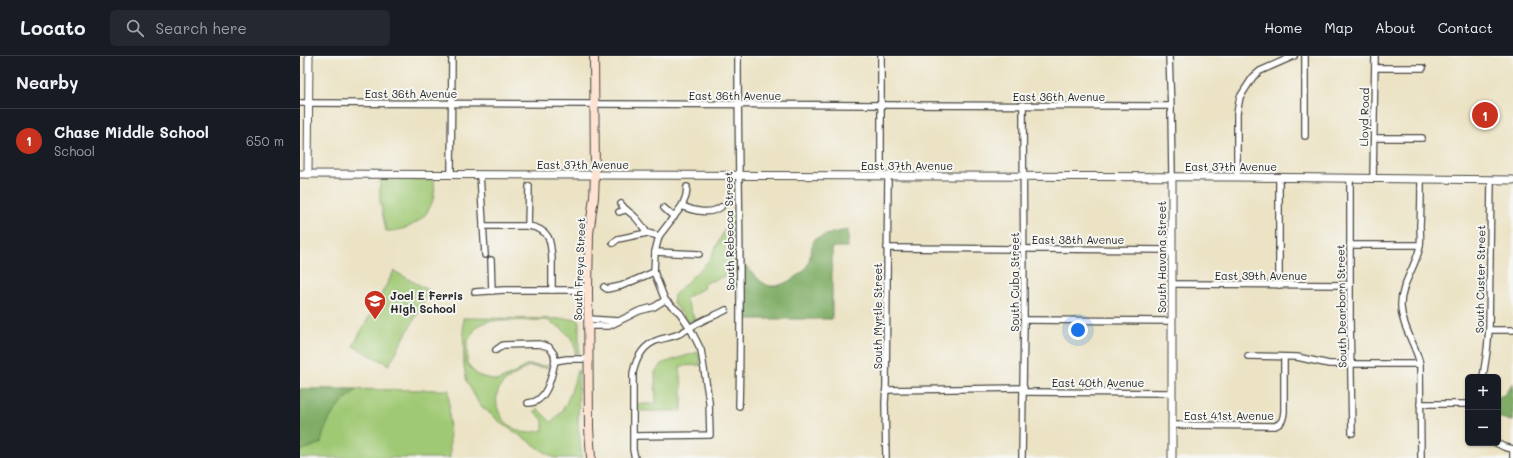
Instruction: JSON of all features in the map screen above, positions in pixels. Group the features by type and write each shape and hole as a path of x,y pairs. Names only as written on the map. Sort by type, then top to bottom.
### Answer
{"main road":[{"name":"South Freya Street","path":"592,458 588,428 588,290 589,234 594,197 594,56"}],"street":[{"path":"308,56 308,174"},
{"path":"451,174 452,56"},
{"name":"South Rebecca Street","path":"738,56 741,366 739,406"},
{"name":"South Myrtle Street","path":"881,56 881,105 887,248 886,390 884,403 886,457"},
{"name":"South Havana Street","path":"1169,56 1172,176 1172,458"},
{"path":"1236,176 1237,113 1240,97 1250,81 1260,71 1294,56"},
{"path":"1305,56 1305,136"},
{"name":"Lloyd Road","path":"1373,179 1375,56"},
{"path":"1375,68 1423,68"},
{"name":"East 36th Avenue","path":"300,104 452,103 594,105 1170,106"},
{"name":"South Cuba Street","path":"1022,458 1024,390 1024,106"},
{"path":"1374,138 1422,138"},
{"name":"East 37th Avenue","path":"300,174 1024,177 1236,176 1513,180"},
{"path":"478,174 478,188 485,255"},
{"path":"1279,177 1279,285"},
{"name":"South Dearborn Street","path":"1350,178 1352,432"},
{"path":"1421,179 1420,245 1415,264 1406,281 1402,294 1401,306 1402,319 1418,354 1420,364 1421,458"},
{"name":"South Custer Street","path":"1483,374 1489,330 1491,180"},
{"path":"528,226 529,186"},
{"path":"634,436 710,435 709,401 701,350 690,328 680,313 665,300 654,272 655,252 659,236 682,206 686,196 687,187"},
{"path":"622,204 625,210 634,216 647,233"},
{"path":"682,206 691,210 712,211 722,207"},
{"path":"664,208 674,217"},
{"path":"619,212 625,210"},
{"path":"483,226 528,226 544,232 552,245 552,290"},
{"path":"613,243 618,239 647,233 659,236"},
{"path":"1350,245 1420,245"},
{"name":"East 38th Avenue","path":"887,248 1172,250"},
{"path":"655,252 699,254"},
{"path":"491,260 492,291"},
{"path":"605,290 622,286 654,272"},
{"name":"East 39th Avenue","path":"1172,284 1350,286"},
{"path":"475,292 504,290 588,290"},
{"path":"588,323 619,321 665,300"},
{"path":"635,458 633,450 633,373 636,361 640,354 657,340 678,334 726,310"},
{"path":"1024,320 1172,321"},
{"path":"1489,330 1513,330"},
{"path":"496,350 503,344 540,344 548,347 558,361"},
{"path":"1248,356 1310,358 1329,364 1420,364"},
{"name":"East 41st Avenue","path":"1172,425 1275,426 1280,424 1283,420 1284,357"},
{"path":"558,361 567,359 588,361"},
{"path":"528,403 533,403 541,398 558,361"},
{"name":"East 40th Avenue","path":"886,390 1024,390 1172,393"},
{"path":"1420,404 1465,404"},
{"path":"1501,445 1513,449 1512,458"}],"green space":[{"path":"380,179 434,180 435,191 429,210 423,217 406,228 386,231 380,201"},
{"path":"735,209 736,272 703,284 704,288 685,298 695,320 691,322 687,320 673,303 674,295 710,259"},
{"path":"848,230 848,247 832,247 832,319 742,319 742,292 746,284 741,266 746,266 760,280 768,285 780,285 795,277 805,269 815,239 832,233"},
{"path":"394,271 430,291 389,365 353,346"},
{"path":"463,318 579,319 579,353 575,353 575,347 571,338 561,328 547,320 489,321 477,326 467,342 467,363 477,375 497,381 517,372 526,365 548,366 548,368 528,366 507,380 499,389 497,403 501,415 510,425 524,433 543,430 543,420 534,411 537,408 551,422 557,417 565,405 571,391 577,370 579,371 578,424 582,458 554,458 501,423 479,404 467,382 464,367"},
{"path":"698,352 701,365 680,366 682,411 635,411 635,404 656,404 655,372 663,363"},
{"path":"1513,383 1513,420 1511,421 1501,418 1501,396 1504,395"},
{"path":"300,389 449,390 450,458 300,458"},
{"path":"300,389 358,389 344,400 334,412 326,426 321,443 300,451"}],"place":[{"name":"Chase Middle School","path":"1485,115"},
{"name":"Joel E Ferris High School","path":"375,320"}]}
